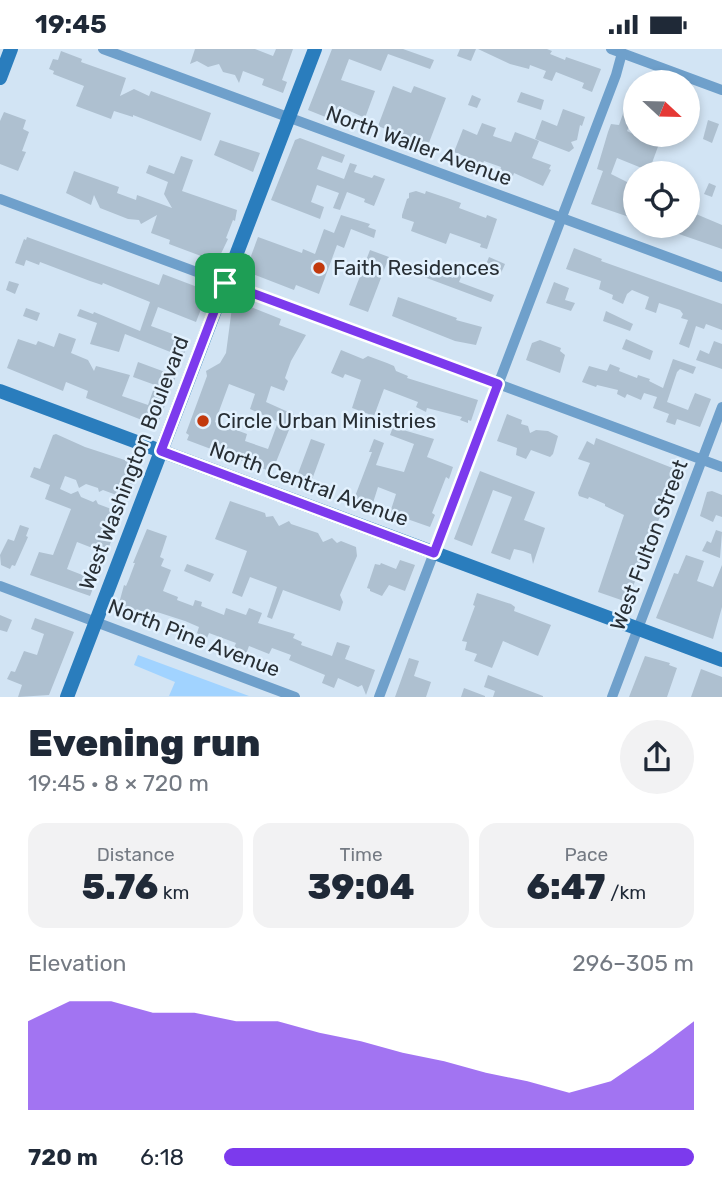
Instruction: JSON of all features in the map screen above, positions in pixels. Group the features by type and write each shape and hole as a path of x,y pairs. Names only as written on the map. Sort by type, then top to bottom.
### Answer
{"street":[{"path":"0,78 11,49"},
{"name":"North Waller Avenue","path":"103,49 722,277"},
{"name":"West Washington Boulevard","path":"67,697 315,49"},
{"path":"611,49 623,50 722,90"},
{"path":"379,697 623,50"},
{"path":"0,199 722,467"},
{"name":"North Central Avenue","path":"0,391 722,660"},
{"name":"West Fulton Street","path":"612,697 722,407"},
{"name":"North Pine Avenue","path":"0,586 295,697"}],"shaded area":[{"path":"138,655 249,696 169,696 175,682 134,665"}],"building":[{"path":"195,49 255,49 273,56 276,49 293,49 282,80 287,82 283,93 262,85 264,79 243,71 239,83 235,75 223,72 219,64 208,67 197,61 190,64"},
{"path":"332,49 403,49 434,60 430,69 388,54 381,71 349,59 341,80 375,91 365,118 339,106 333,120 308,110"},
{"path":"460,49 476,49 471,61 457,56"},
{"path":"478,49 547,49 552,51 550,54 565,60 566,57 601,69 592,92 582,88 584,83 556,72 552,81 543,78 546,71 530,65 529,69 510,64"},
{"path":"61,51 82,59 81,62 126,78 120,96 134,89 149,96 151,91 211,113 201,141 133,115 114,111 111,119 76,106 84,86 53,74 54,71 49,69 53,59 58,60"},
{"path":"393,86 411,93 414,86 446,98 427,148 395,136 396,133 378,126"},
{"path":"521,92 544,100 541,110 517,102"},
{"path":"472,95 481,99 477,108 468,105"},
{"path":"563,109 585,117 577,140 571,142 574,148 569,152 535,139 542,120 557,126"},
{"path":"4,112 26,120 23,129 29,132 22,151 26,152 18,171 0,164 0,121"},
{"path":"623,114 623,147 658,147 653,161 624,161 617,158 611,174 623,180 623,215 591,204 603,171 597,169 608,132 611,124 619,125"},
{"path":"708,120 719,124 712,143 703,139"},
{"path":"482,123 496,128 493,136 511,142 515,132 539,141 532,158 551,165 543,186 514,173 513,176 500,171 501,167 484,161 481,169 467,163 469,158 454,152 463,129 477,135"},
{"path":"300,138 345,155 342,163 322,156 317,169 344,179 350,163 357,165 354,172 385,179 374,206 347,192 340,210 333,208 339,193 317,185 311,202 324,207 320,219 271,200 295,140"},
{"path":"220,140 260,153 253,172 214,155"},
{"path":"181,156 193,160 182,191 237,210 217,262 169,244 170,240 151,233 157,215 141,224 139,220 128,219 100,208 94,195 91,205 66,193 74,171 119,187 117,193 136,200 137,195 172,208 164,194 168,182 146,173 149,165 174,174"},
{"path":"709,183 716,186 712,197 704,194"},
{"path":"416,191 425,194 426,191 447,198 461,203 459,208 497,219 487,249 480,247 481,244 450,233 446,244 411,231 414,222 402,218 402,215 409,193"},
{"path":"341,215 370,224 368,227 376,230 374,238 351,229 344,248 337,245 319,294 296,285 294,290 245,271 248,263 252,261 251,256 258,237 302,253 303,249 315,254 324,229 334,233"},
{"path":"700,216 722,225 722,249 690,238 700,238"},
{"path":"27,237 159,285 163,274 208,291 196,322 158,307 151,326 189,340 183,357 125,334 119,352 90,344 97,323 77,316 80,309 140,331 150,302 40,262 39,265 26,260 24,266 15,263"},
{"path":"574,248 602,259 601,261 722,304 722,330 706,324 704,329 696,326 689,348 679,344 688,320 681,318 683,314 680,310 659,303 656,313 645,309 649,297 632,290 623,304 612,299 613,295 599,289 601,281 566,269"},
{"path":"370,250 389,257 368,312 349,305"},
{"path":"489,257 505,264 501,273 485,267"},
{"path":"459,262 466,265 459,282 494,295 491,302 408,271 411,263 453,278"},
{"path":"9,281 19,284 15,294 6,290"},
{"path":"554,282 569,288 565,300 575,303 571,311 546,303"},
{"path":"398,297 457,318 456,320 482,327 476,345 455,341 392,316"},
{"path":"233,300 281,319 279,325 306,335 291,361 284,391 271,386 266,402 295,415 272,472 187,440 189,435 186,433 207,376 206,371 220,363 226,353","holes":["229,384 255,394 250,409 278,422 268,449 245,441 247,434 215,422"]},
{"path":"26,308 40,313 37,321 23,316"},
{"path":"606,311 633,324 630,331 603,321"},
{"path":"59,333 76,339 71,353 88,360 94,371 96,366 130,375 122,396 148,405 155,385 133,377 138,362 176,376 157,426 86,398 88,391 66,382 63,391 7,368 18,339 36,345 38,341 54,347"},
{"path":"626,339 653,351 650,360 622,349"},
{"path":"540,340 561,348 560,351 565,355 560,373 526,360 532,343"},
{"path":"714,341 722,344 722,369 696,360 700,350 709,354"},
{"path":"341,350 363,359 368,356 387,363 408,376 407,378 478,400 471,421 468,420 468,423 460,420 462,417 427,408 426,412 416,407 418,402 384,389 374,416 352,408 361,380 345,374 343,378 331,373"},
{"path":"673,359 696,367 693,374 680,369 677,372 667,402 688,410 695,393 711,399 700,427 677,419 675,425 666,422 669,414 653,408 657,397 644,393 641,400 627,394 625,398 617,394 618,390 582,382 589,366 607,371 610,364 637,378 638,375 650,379 649,381 663,388"},
{"path":"507,414 522,420 521,424 528,426 530,433 536,430 548,431 558,436 553,454 550,457 531,450 526,459 516,455 517,448 497,441"},
{"path":"393,427 434,439 427,457 453,467 449,479 446,477 432,513 435,515 430,527 390,513 396,494 378,487 372,506 354,499 372,452 369,452 374,439 384,443 376,465 404,472 414,444 390,435"},
{"path":"53,435 140,465 127,499 103,490 99,492 98,488 86,484 79,488 76,480 65,476 60,489 71,494 78,491 81,497 93,502 96,500 98,504 122,513 90,596 30,575 39,552 53,555 71,509 45,499 50,485 30,477 34,467 40,469","holes":["77,542 95,549 85,576 67,569"]},
{"path":"596,438 675,469 668,487 671,488 627,602 598,592 624,515 589,497 579,496 578,493 590,463 578,459 587,441 594,445"},
{"path":"311,439 325,444 310,485 296,479"},
{"path":"480,471 535,492 524,520 545,528 533,564 531,554 523,551 514,549 510,560 491,553 512,497 493,490 472,546 454,539"},
{"path":"707,492 722,495 722,517 716,515 713,522 700,516"},
{"path":"230,501 265,513 266,517 273,516 279,526 289,521 318,533 323,542 332,538 337,543 341,541 356,547 357,556 340,595 343,602 340,611 283,590 272,619 267,617 277,587 250,577 242,597 232,593 247,551 215,539"},
{"path":"20,525 29,528 28,537 15,566 12,565 10,569 1,565 0,555 8,539 14,541"},
{"path":"147,529 167,536 160,557 164,559 161,566 171,570 163,591 193,606 195,600 202,602 201,606 224,615 226,608 246,615 249,608 262,613 258,623 295,634 293,638 302,642 301,645 332,656 337,642 350,646 345,659 375,670 366,695 362,685 358,687 338,678 334,688 322,683 325,675 289,660 291,655 272,648 269,654 249,646 246,654 233,650 236,643 209,633 207,638 200,635 197,633 199,627 185,621 157,612 154,620 118,607"},
{"path":"716,530 722,532 720,558 702,551 707,541 711,543"},
{"path":"686,555 704,561 697,581 713,587 722,565 722,607 713,639 656,618 674,573 678,574"},
{"path":"400,560 415,565 405,591 389,585 382,596 367,588 375,564 381,563 396,569"},
{"path":"187,564 214,574 210,582 184,571"},
{"path":"477,593 511,604 515,607 514,611 551,625 538,656 503,641 492,668 474,661 477,654 465,650 467,642 462,641"},
{"path":"0,615 12,620 7,632 0,630"},
{"path":"35,618 74,632 49,695 18,697 22,685 7,679 11,671 15,672 24,651 37,655 44,634 31,629"},
{"path":"645,656 670,663 669,665 677,668 667,697 629,697"},
{"path":"409,658 419,661 414,676 431,682 426,697 395,697"},
{"path":"701,669 722,677 722,697 691,697"},
{"path":"488,675 543,697 493,697 495,691 484,687"},
{"path":"464,688 485,696 485,697 461,697"}],"place":[{"name":"Faith Residences","path":"319,268"},
{"name":"Circle Urban Ministries","path":"203,421"}],"route":[{"path":"225,283 498,384 434,553 161,451 225,283"}]}
